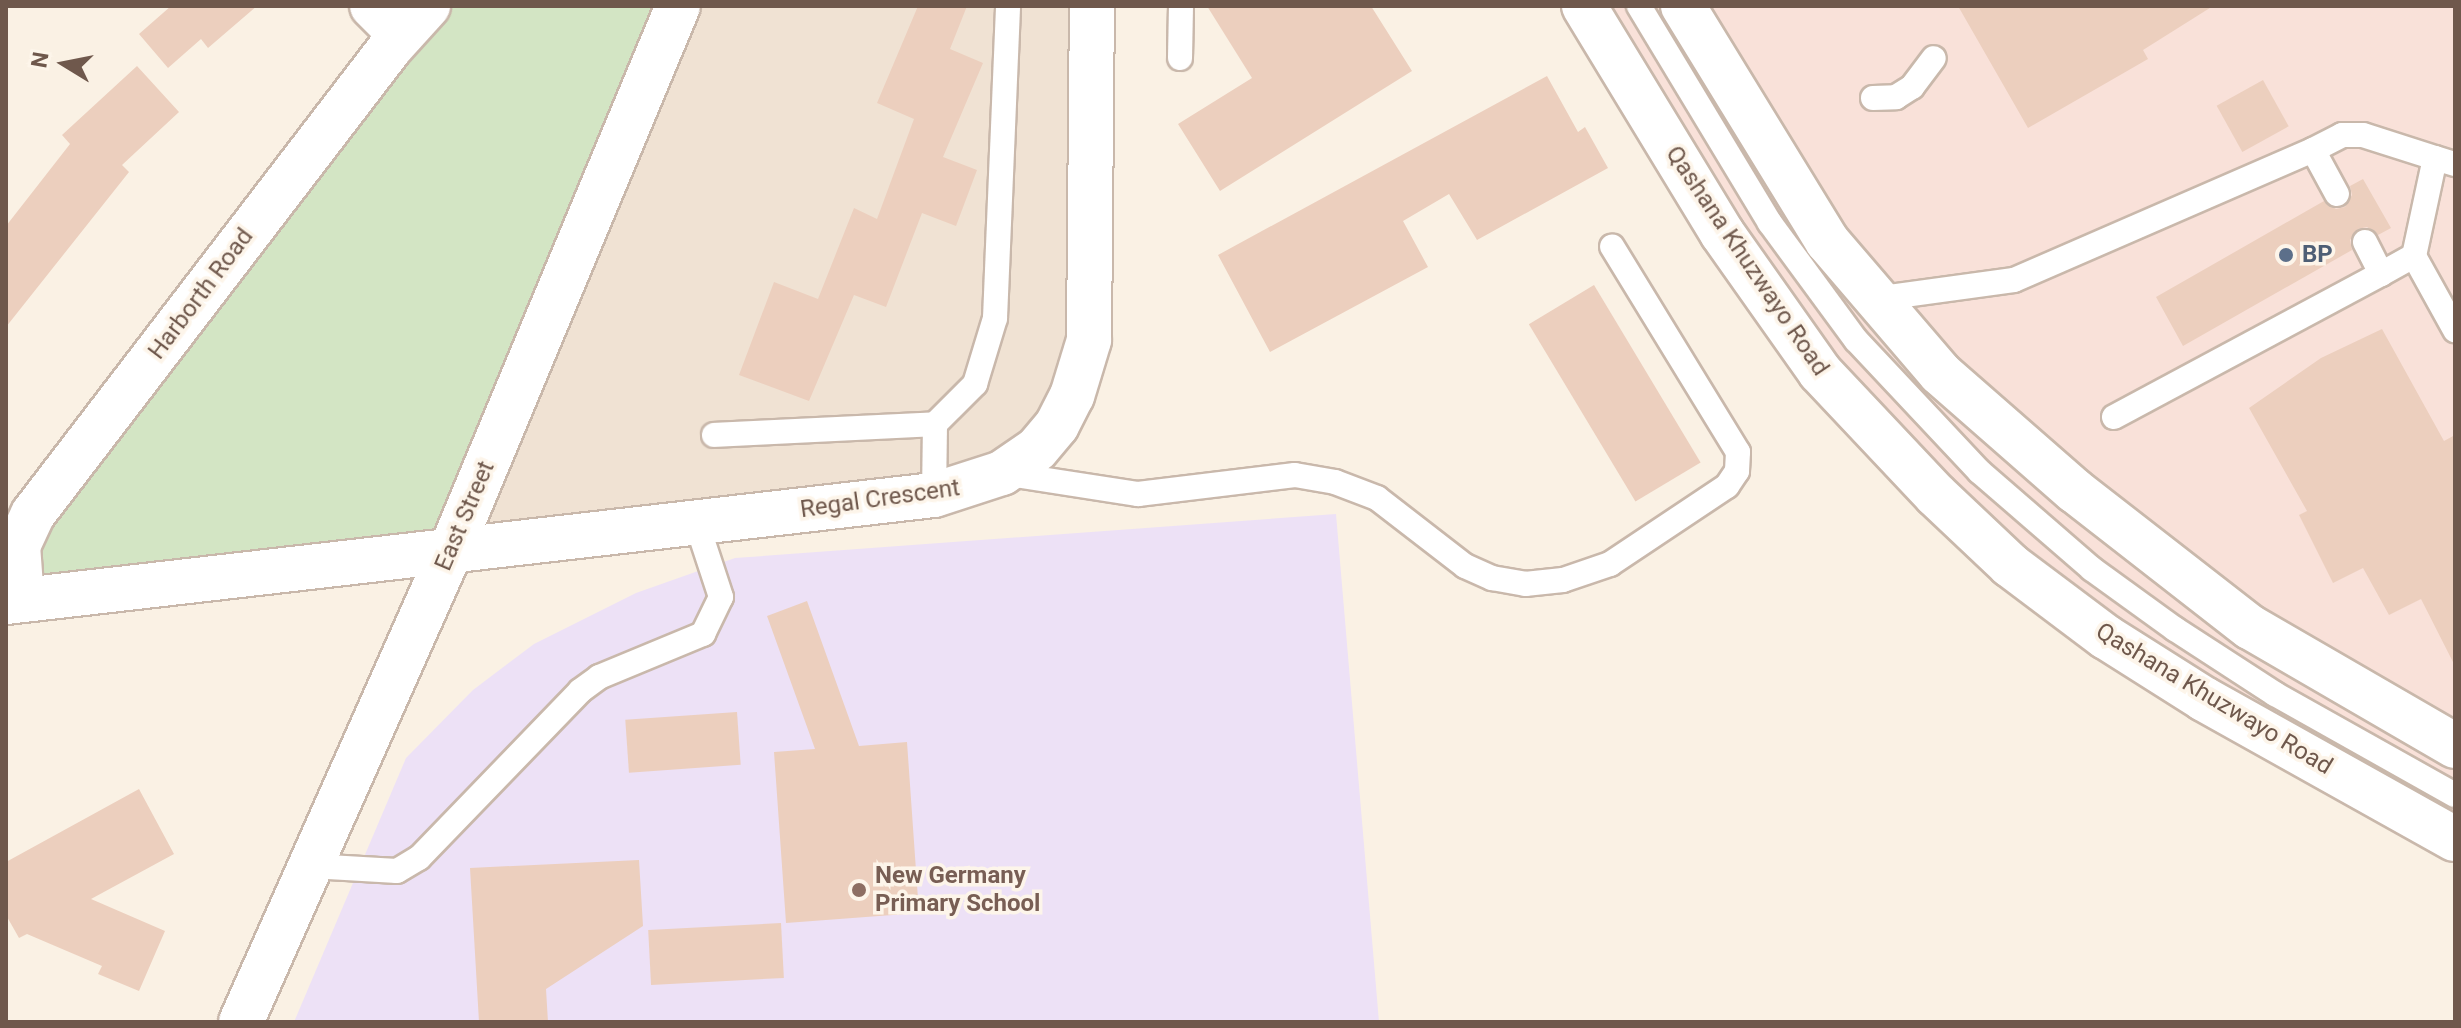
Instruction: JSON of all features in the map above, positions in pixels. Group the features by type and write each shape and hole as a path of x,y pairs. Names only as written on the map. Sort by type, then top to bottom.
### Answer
{"street":[{"name":"East Street","path":"241,1022 451,550 678,6"},
{"name":"Regal Crescent","path":"451,550 934,495 1002,473 1037,449 1057,425 1072,396 1089,340 1092,6"},
{"name":"Qashana Khuzwayo Road","path":"1584,6 1722,233 1812,361 1936,495 2010,565 2106,637 2204,699 2455,839"},
{"path":"1683,6 1801,202 1875,299 1940,373 2011,438 2250,627 2455,746"},
{"name":"Harborth Road","path":"400,16 33,514 18,546 14,601 451,550"}],"lane":[{"path":"714,435 935,424 975,384 995,318 1008,6"},
{"path":"1180,58 1181,6"},
{"path":"1639,6 1770,223 1856,340 1980,472 2092,569 2175,629 2275,694 2455,795"},
{"path":"1873,98 1896,97 1912,87 1934,58"},
{"path":"1875,299 2014,280 2342,135 2363,135 2445,161 2414,256 2114,417"},
{"path":"2313,150 2337,194"},
{"path":"2365,242 2381,274"},
{"path":"1002,473 1138,494 1295,475 1335,482 1377,498 1465,566 1492,578 1525,584 1563,580 1610,564 1727,486 1737,471 1738,452 1612,246"},
{"path":"2414,256 2455,330"},
{"path":"934,495 935,424"},
{"path":"311,866 397,871 419,858 580,691 599,677 703,634 721,597 696,521"}],"shaded area":[{"path":"679,6 1095,6 1076,393 984,484 452,551"},
{"path":"1589,6 2455,6 2455,833 2112,634 1822,368"},
{"name":"New Germany Primary School","path":"1336,514 1379,1022 294,1022 406,758 473,690 534,644 636,593 735,558"}],"green space":[{"path":"427,6 679,6 452,551 22,604 17,543"}],"building":[{"path":"171,6 257,6 208,48 201,39 168,68 139,34"},
{"path":"918,6 967,6 950,49 983,63 943,157 977,170 956,226 922,213 886,307 854,295 809,401 739,375 774,282 818,299 854,208 877,219 914,119 877,103"},
{"path":"1207,6 1371,6 1412,71 1220,191 1178,124 1252,78"},
{"path":"1958,6 2213,6 2143,50 2148,59 2028,128"},
{"path":"137,66 179,112 122,165 129,172 6,327 6,226 70,144 62,135"},
{"path":"1547,76 1578,132 1585,127 1608,168 1477,240 1449,194 1403,221 1428,267 1270,352 1218,255"},
{"path":"2263,80 2289,126 2242,152 2217,106"},
{"path":"2363,179 2391,228 2378,235 2367,227 2358,229 2350,240 2352,250 2183,346 2156,297 2324,201 2336,209 2345,207 2352,195 2350,186"},
{"path":"1594,285 1701,462 1635,502 1529,324"},
{"path":"2382,329 2444,441 2455,435 2455,666 2421,599 2389,615 2363,568 2333,583 2299,515 2307,511 2249,408 2321,358"},
{"path":"807,601 859,746 907,742 919,913 786,923 774,752 815,749 767,616"},
{"path":"737,712 741,765 629,773 625,720"},
{"path":"139,789 174,854 91,899 165,931 139,991 98,974 102,966 27,934 19,938 6,915 6,862"},
{"path":"639,860 643,926 546,989 548,1022 479,1022 470,868"},
{"path":"781,923 784,978 651,985 648,930"}],"place":[{"name":"BP","path":"2286,255"},
{"name":"New Germany Primary School","path":"859,890"}]}
